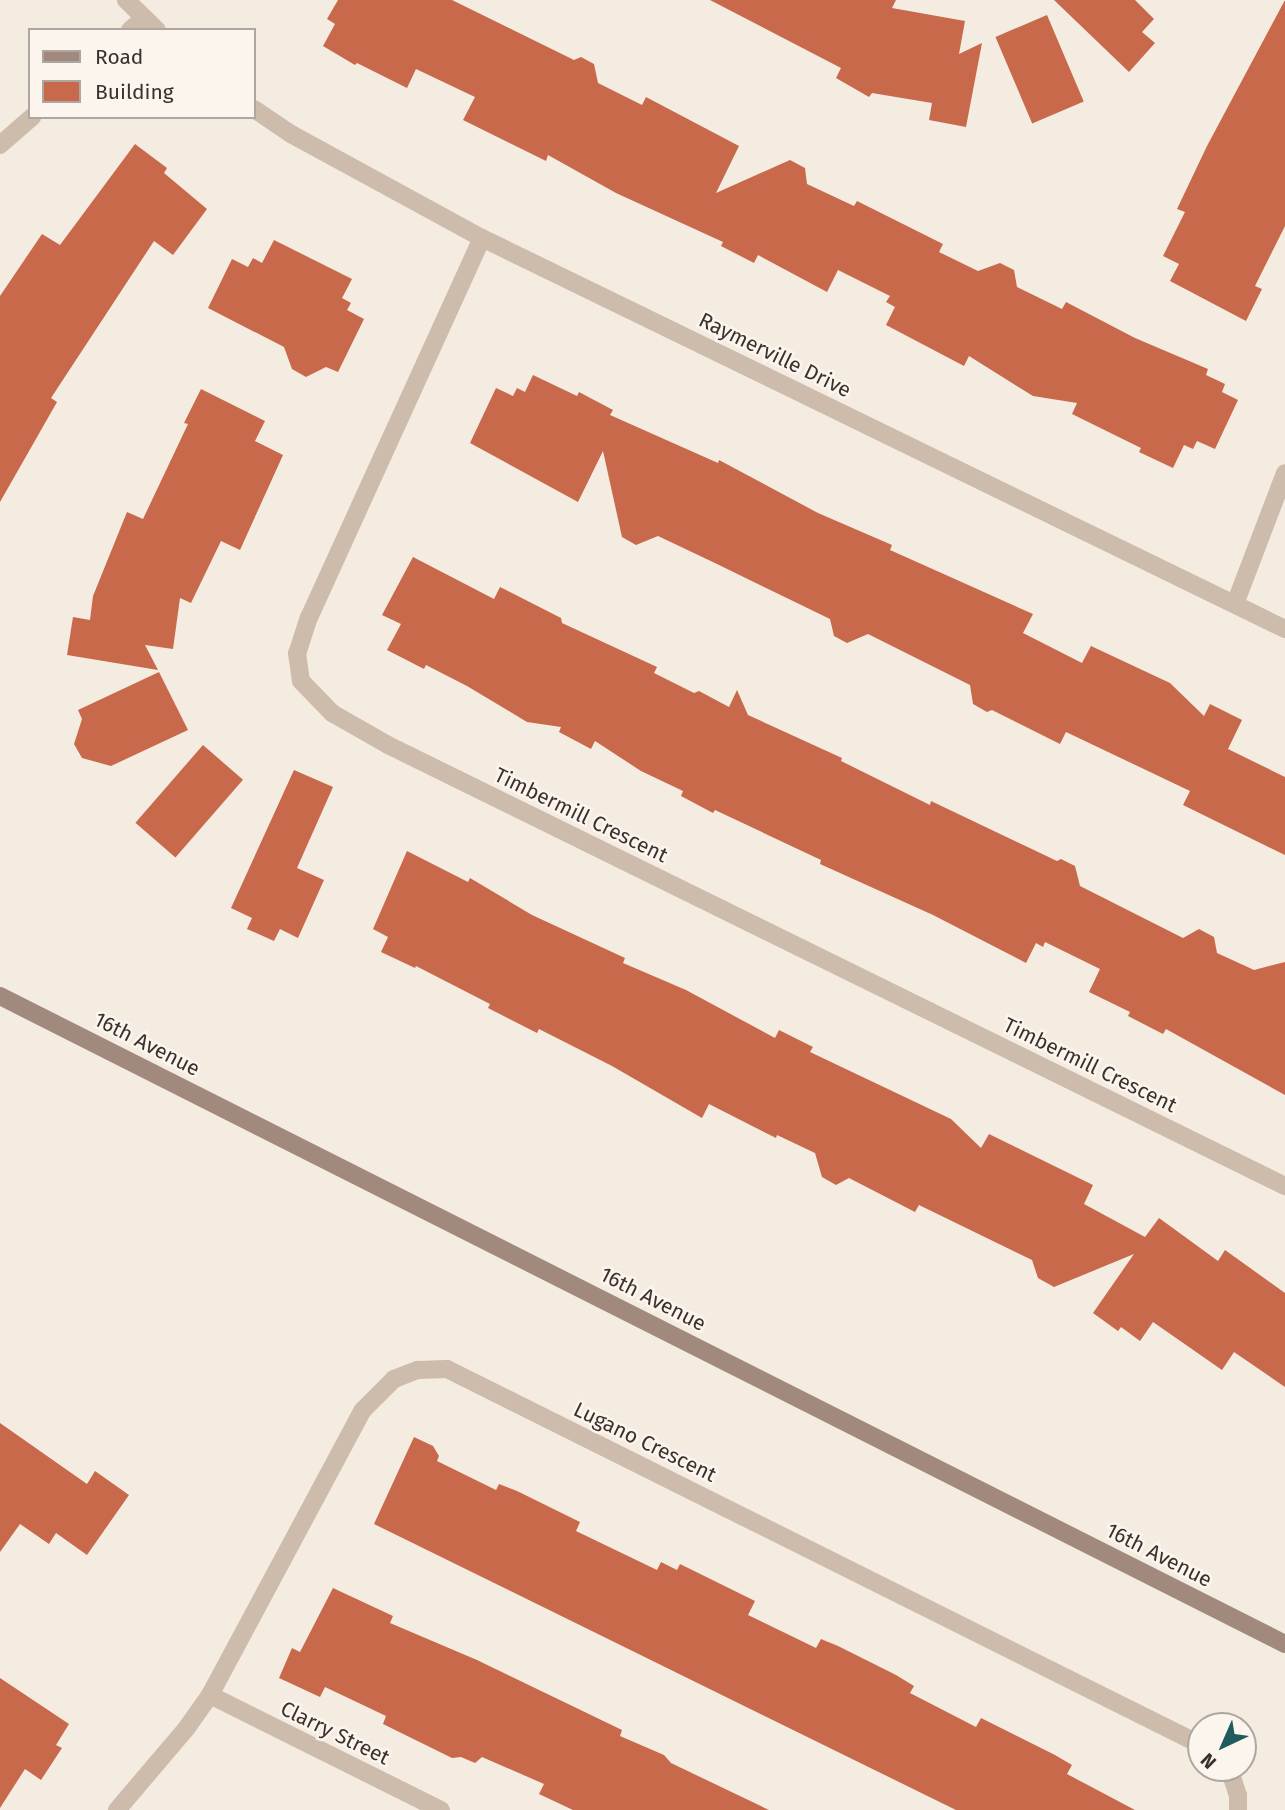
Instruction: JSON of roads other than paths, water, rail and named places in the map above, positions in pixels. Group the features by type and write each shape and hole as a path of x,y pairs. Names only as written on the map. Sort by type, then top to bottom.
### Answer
{"main road":[{"name":"16th Avenue","path":"0,996 1285,1644"}],"street":[{"path":"126,0 144,26"},
{"name":"Raymerville Drive","path":"256,110 291,134 482,238 1285,629"},
{"path":"0,145 30,119"},
{"name":"Timbermill Crescent","path":"482,238 309,617 297,653 301,681 332,713 388,745 1285,1186"},
{"path":"1235,604 1285,473"},
{"name":"Lugano Crescent","path":"117,1810 186,1729 210,1695 363,1410 394,1379 418,1370 447,1369 1187,1738"},
{"name":"Clarry Street","path":"210,1695 441,1810"},
{"path":"1234,1782 1238,1795 1238,1810"}]}
